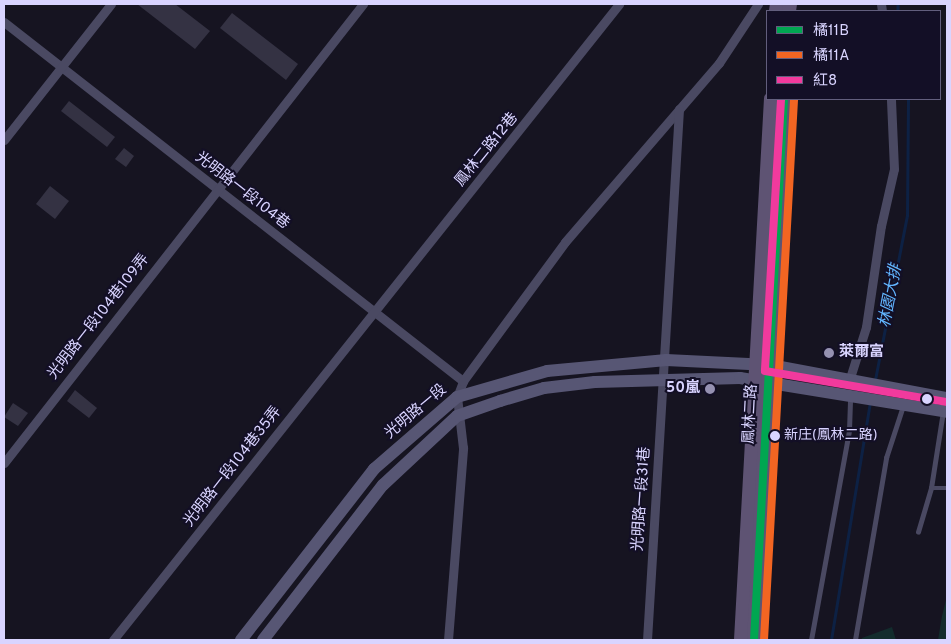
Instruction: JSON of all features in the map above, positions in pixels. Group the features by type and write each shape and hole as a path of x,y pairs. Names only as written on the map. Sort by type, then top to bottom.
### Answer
{"main road":[{"name":"鳳林二路","path":"764,365 771,100"},
{"name":"鳳林二路","path":"741,640 784,100"},
{"name":"鳳林二路","path":"754,640 762,380"}],"street":[{"path":"4,140 111,4"},
{"name":"光明路一段104巷109弄","path":"4,463 217,188 363,4"},
{"name":"鳳林二路12巷","path":"374,312 619,4"},
{"path":"448,640 463,448 457,397 463,381 565,242 718,63 758,4"},
{"name":"光明路一段104巷","path":"4,22 463,381"},
{"path":"851,381 866,328 881,226 894,169 891,100"},
{"name":"光明路一段31巷","path":"647,640 666,360 679,109"},
{"name":"光明路一段104巷35弄","path":"113,640 374,312"},
{"name":"光明路一段","path":"241,640 374,469 457,397 547,371 666,360 764,365 946,398"},
{"name":"光明路一段","path":"263,640 383,485 458,416 544,388 664,378 762,380 946,411"}],"lane":[{"path":"811,640 849,430 850,395"},
{"path":"918,532 931,488 946,411 946,398"},
{"path":"855,640 886,458 896,418 902,404"},
{"path":"931,488 947,488"}],"green space":[{"path":"947,596 947,640 938,640 942,616"},
{"path":"892,627 896,640 861,640 862,638"}],"building":[{"path":"137,4 175,4 210,31 195,49"},
{"path":"232,13 298,64 286,80 220,28"},
{"path":"69,101 115,137 107,147 61,111"},
{"path":"124,148 134,156 126,167 115,159"},
{"path":"50,186 69,201 55,219 36,204"},
{"path":"75,390 97,408 89,418 67,401"},
{"path":"13,403 28,413 18,426 4,417"}],"waterway":[{"name":"林園大排","path":"898,4 898,10"},
{"name":"林園大排","path":"875,380 907,216 908,100"},
{"name":"林園大排","path":"831,640 870,403"}],"transit line":[{"name":"紅8","path":"781,100 765,371 947,402"},
{"name":"橘11B","path":"754,640 784,100"},
{"name":"橘11A","path":"764,640 794,100"}],"place":[{"name":"萊爾富","path":"829,353"},
{"name":"50嵐","path":"710,389"},
{"name":"新庄(鳳林二路)","path":"775,436"}]}
